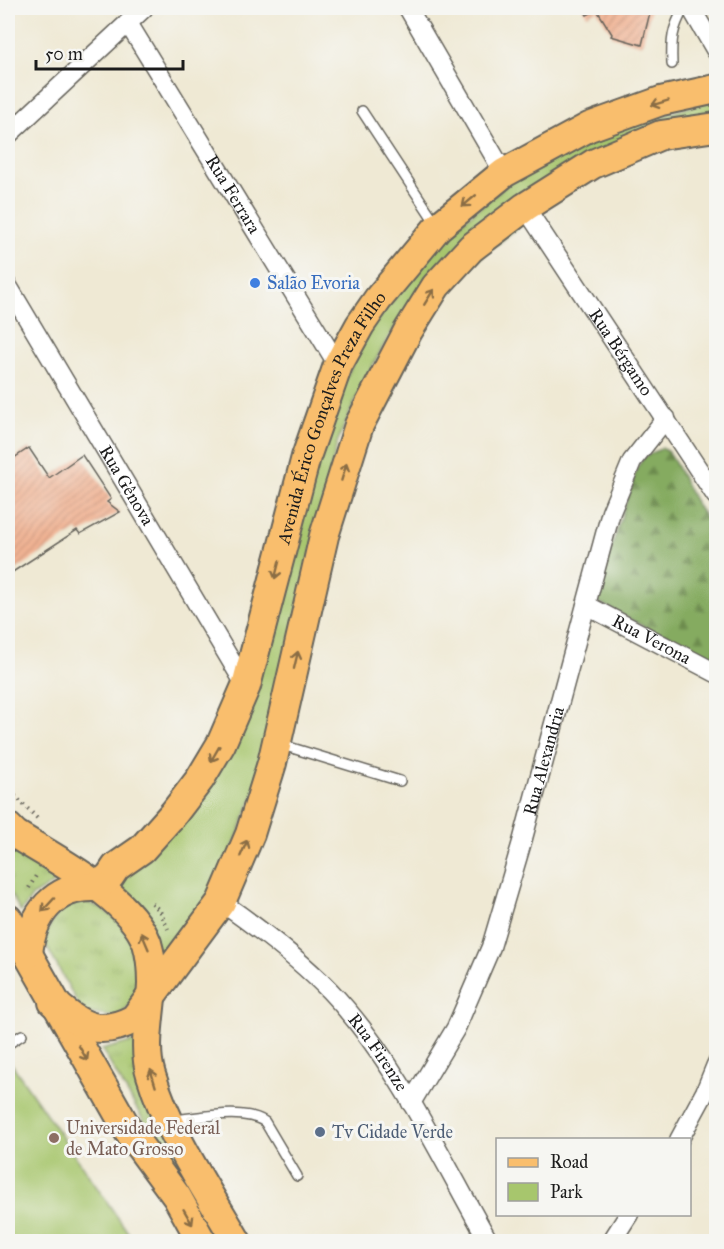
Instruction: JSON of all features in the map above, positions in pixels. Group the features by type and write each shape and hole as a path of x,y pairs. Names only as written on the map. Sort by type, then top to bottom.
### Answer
{"main road":[{"name":"Avenida Érico Gonçalves Preza Filho","path":"97,887 110,876 116,867 142,849 174,813 200,779 221,744 246,686 306,457 338,365 360,325 378,299 438,227 504,173 589,127 661,101 717,89"},
{"name":"Avenida Érico Gonçalves Preza Filho","path":"150,997 221,902 250,834 276,744 324,536 359,426 408,332 436,286 471,248 525,207 593,164 662,135 717,127"},
{"path":"8,827 15,834 97,887 136,923 147,942 151,961 148,1042 150,1073 168,1121 237,1242"},
{"path":"28,954 32,934 44,907 60,895 75,889 97,887"},
{"path":"8,919 53,1002 129,1132 177,1197 202,1242"},
{"path":"53,1002 80,1024 105,1029 134,1019 150,997"}],"street":[{"path":"8,135 144,8"},
{"path":"408,8 504,173"},
{"path":"691,8 717,51"},
{"name":"Rua Ferrara","path":"128,23 338,365"},
{"name":"Rua Bérgamo","path":"525,207 717,496"},
{"name":"Rua Gênova","path":"8,286 246,686"},
{"name":"Rua Alexandria","path":"411,1103 456,1028 491,947 525,831 611,512 632,461 666,418"},
{"name":"Rua Verona","path":"586,605 717,673"},
{"name":"Rua Firenze","path":"221,902 281,945 330,991 363,1030 411,1103 489,1242"},
{"path":"680,1138 717,1065"},
{"path":"611,1242 628,1216"}],"lane":[{"path":"672,64 671,40 675,24 684,8"},
{"path":"362,111 438,227"},
{"path":"276,744 400,782"},
{"path":"8,1044 22,1035"},
{"path":"168,1121 244,1114 258,1117 265,1122 297,1176"}],"green space":[{"path":"716,99 716,118 629,139 396,325 364,382 337,443 254,794 221,877 164,965 108,884 208,788 329,413 369,331 440,240 512,181 598,135"},
{"path":"662,448 673,459 696,504 716,533 716,665 594,600 638,466 644,457"},
{"path":"8,844 63,878 33,895 21,912 8,889"},
{"path":"85,902 100,908 121,925 128,936 137,961 143,990 119,1017 83,1013 44,938 59,913 69,906"},
{"path":"135,1041 210,1218 207,1220 153,1136 102,1050"},
{"path":"11,1063 134,1241 8,1241 8,1065"}],"building":[{"path":"583,8 651,8 642,45 611,36 612,34 597,10 587,15"},
{"path":"29,448 49,478 82,455 111,499 107,502 120,512 80,534 77,530 8,575 8,462"}],"place":[{"name":"Salão Evoria","path":"255,283"},
{"name":"Tv Cidade Verde","path":"320,1132"},
{"name":"Universidade Federal de Mato Grosso","path":"54,1138"}]}
